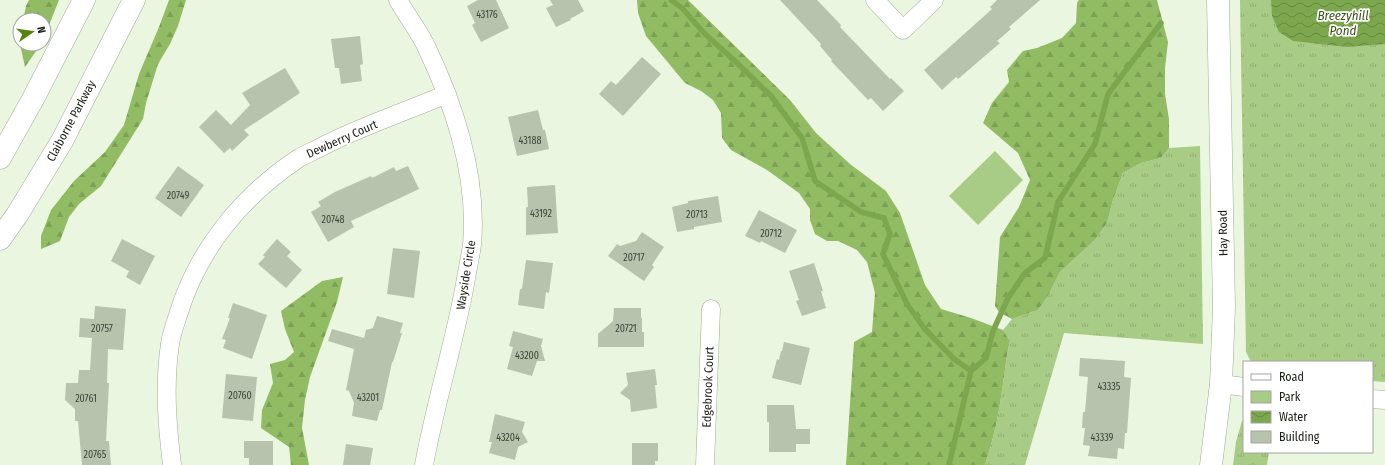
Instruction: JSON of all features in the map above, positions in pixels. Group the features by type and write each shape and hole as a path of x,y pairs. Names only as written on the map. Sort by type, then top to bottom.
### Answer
{"street":[{"path":"0,158 33,100 84,0"},
{"name":"Claiborne Parkway","path":"0,239 17,215 62,141 134,0"},
{"name":"Wayside Circle","path":"398,0 424,43 447,94 462,140 471,188 472,246 458,320 424,465"},
{"path":"875,0 903,30 934,0"},
{"name":"Hay Road","path":"1211,465 1221,384 1224,307 1218,0"},
{"name":"Dewberry Court","path":"172,465 165,391 170,343 183,298 193,275 212,241 260,188 300,158 346,134 447,94"},
{"name":"Edgebrook Court","path":"705,465 711,308"},
{"path":"1221,384 1243,387"},
{"path":"1373,399 1385,400"}],"green space":[{"path":"29,0 59,0 52,18 52,12 25,12"},
{"path":"169,0 186,0 178,26 170,44 158,64 146,103 143,119 101,186 79,204 69,217 60,241 41,249 41,236 51,210 74,181 105,152 124,125 139,74"},
{"path":"637,0 688,0 790,100 816,133 850,164 886,191 900,213 925,285 941,309 1003,330 1010,341 1001,399 985,465 846,465 854,342 872,332 875,293 867,262 857,250 838,241 827,241 815,234 810,220 810,209 799,193 767,170 731,150 722,138 721,113 713,100 701,91 685,83 646,36 638,13"},
{"path":"1079,0 1157,0 1168,42 1165,68 1165,94 1169,119 1169,148 1161,158 1141,163 1123,173 1113,200 1107,223 1095,240 1060,272 1048,296 1038,310 1012,319 999,312 995,306 1000,237 1019,207 1030,180 1018,153 983,123 992,103 1009,82 1007,70 1023,51 1037,48 1062,38 1076,23 1077,3"},
{"path":"1240,0 1385,0 1385,382 1373,381 1373,361 1250,361 1246,352"},
{"path":"22,52 35,52 25,67"},
{"path":"1200,146 1203,344 1064,333 1025,465 985,465 1001,399 1010,341 1003,330 1012,319 1038,310 1048,296 1060,272 1095,240 1107,223 1113,200 1123,173 1141,163 1161,158 1169,148"},
{"path":"995,151 1023,180 978,225 949,196"},
{"path":"343,277 337,302 310,377 305,400 302,428 309,465 291,465 289,447 261,428 262,410 273,383 270,364 285,360 294,352 285,329 281,311 322,281"},
{"path":"1243,420 1243,453 1269,453 1267,465 1233,465 1236,442"}],"water":[{"name":"Breezyhill Pond","path":"1271,0 1385,0 1385,44 1347,47 1293,41 1279,32 1272,16"}],"building":[{"path":"478,0 496,0 509,28 481,42 472,25 475,23 467,6"},
{"path":"550,0 578,0 584,11 570,19 571,20 556,27 546,8 553,5"},
{"path":"780,0 817,0 841,25 840,27 890,79 891,78 904,91 883,111 871,98 868,100 831,61 832,60 820,46 821,44"},
{"path":"997,0 1040,0 1009,27 1011,29 997,41 1000,43 958,79 956,77 942,90 924,70 992,9 990,7"},
{"path":"360,36 363,64 360,65 362,81 341,84 339,68 335,68 331,39"},
{"path":"642,57 661,74 623,116 599,94 611,81 616,85"},
{"path":"285,68 300,93 244,130 249,135 232,151 230,148 224,153 199,127 216,110 231,125 250,105 242,93"},
{"path":"538,110 543,130 545,130 549,149 517,156 508,117"},
{"path":"178,166 204,185 181,217 155,198"},
{"path":"408,166 419,189 351,221 354,227 328,242 311,212 321,206 318,202 335,192 371,176 372,178 394,167 396,171"},
{"path":"555,185 558,233 526,235 526,207 528,207 527,187"},
{"path":"718,196 722,222 677,232 672,207 688,203 688,201"},
{"path":"759,210 797,230 785,253 761,241 760,243 745,236"},
{"path":"642,232 664,247 652,265 654,267 644,281 608,256 617,244 620,246 636,241"},
{"path":"122,239 155,256 140,285 126,277 129,271 111,261"},
{"path":"277,239 291,252 287,256 302,270 286,288 258,264 265,257 263,255"},
{"path":"393,248 420,251 414,298 387,294"},
{"path":"526,260 553,263 549,293 546,292 544,309 518,305"},
{"path":"814,263 823,291 821,291 826,308 802,316 796,301 799,300 789,271"},
{"path":"233,303 267,315 252,359 223,348 226,340 222,339 230,318 228,318"},
{"path":"95,306 126,309 123,350 108,349 107,383 109,383 106,441 109,441 111,465 82,465 78,421 75,421 75,409 65,400 66,383 78,383 79,370 90,370 92,338 79,337 80,318 94,319"},
{"path":"614,308 641,308 644,347 598,347 598,334 613,321"},
{"path":"377,316 403,323 400,333 402,333 392,362 382,410 380,410 377,421 352,416 354,403 349,391 346,390 354,349 328,341 332,329 364,338 366,330 373,328"},
{"path":"513,331 543,339 541,346 545,361 537,361 532,376 507,369 513,347 509,346"},
{"path":"784,342 810,348 801,385 772,378 777,359 779,360"},
{"path":"1080,358 1125,361 1124,377 1131,378 1127,433 1125,433 1124,449 1118,448 1117,459 1088,456 1090,446 1083,445 1085,428 1082,428 1083,412 1085,412 1088,377 1079,376"},
{"path":"655,369 657,408 631,412 630,400 620,393 628,385 626,373"},
{"path":"226,374 257,377 253,421 222,418"},
{"path":"767,405 794,405 796,429 810,429 810,444 796,444 796,452 769,452 769,422 767,422"},
{"path":"495,414 525,422 522,432 528,442 518,447 515,460 489,453 492,442 489,442"},
{"path":"244,441 273,441 273,465 249,465 249,458 244,458"},
{"path":"632,443 658,443 658,461 655,461 655,465 632,465"},
{"path":"346,444 373,448 370,465 343,465"}],"waterway":[{"path":"671,0 682,8 704,33 771,96 802,138 815,181 861,212 884,218 890,234 883,254 907,304 924,328 954,359 971,371"},
{"path":"949,465 971,371 986,358 993,331 1008,298 1025,273 1045,258 1058,202 1095,144 1108,94 1161,23"}]}
